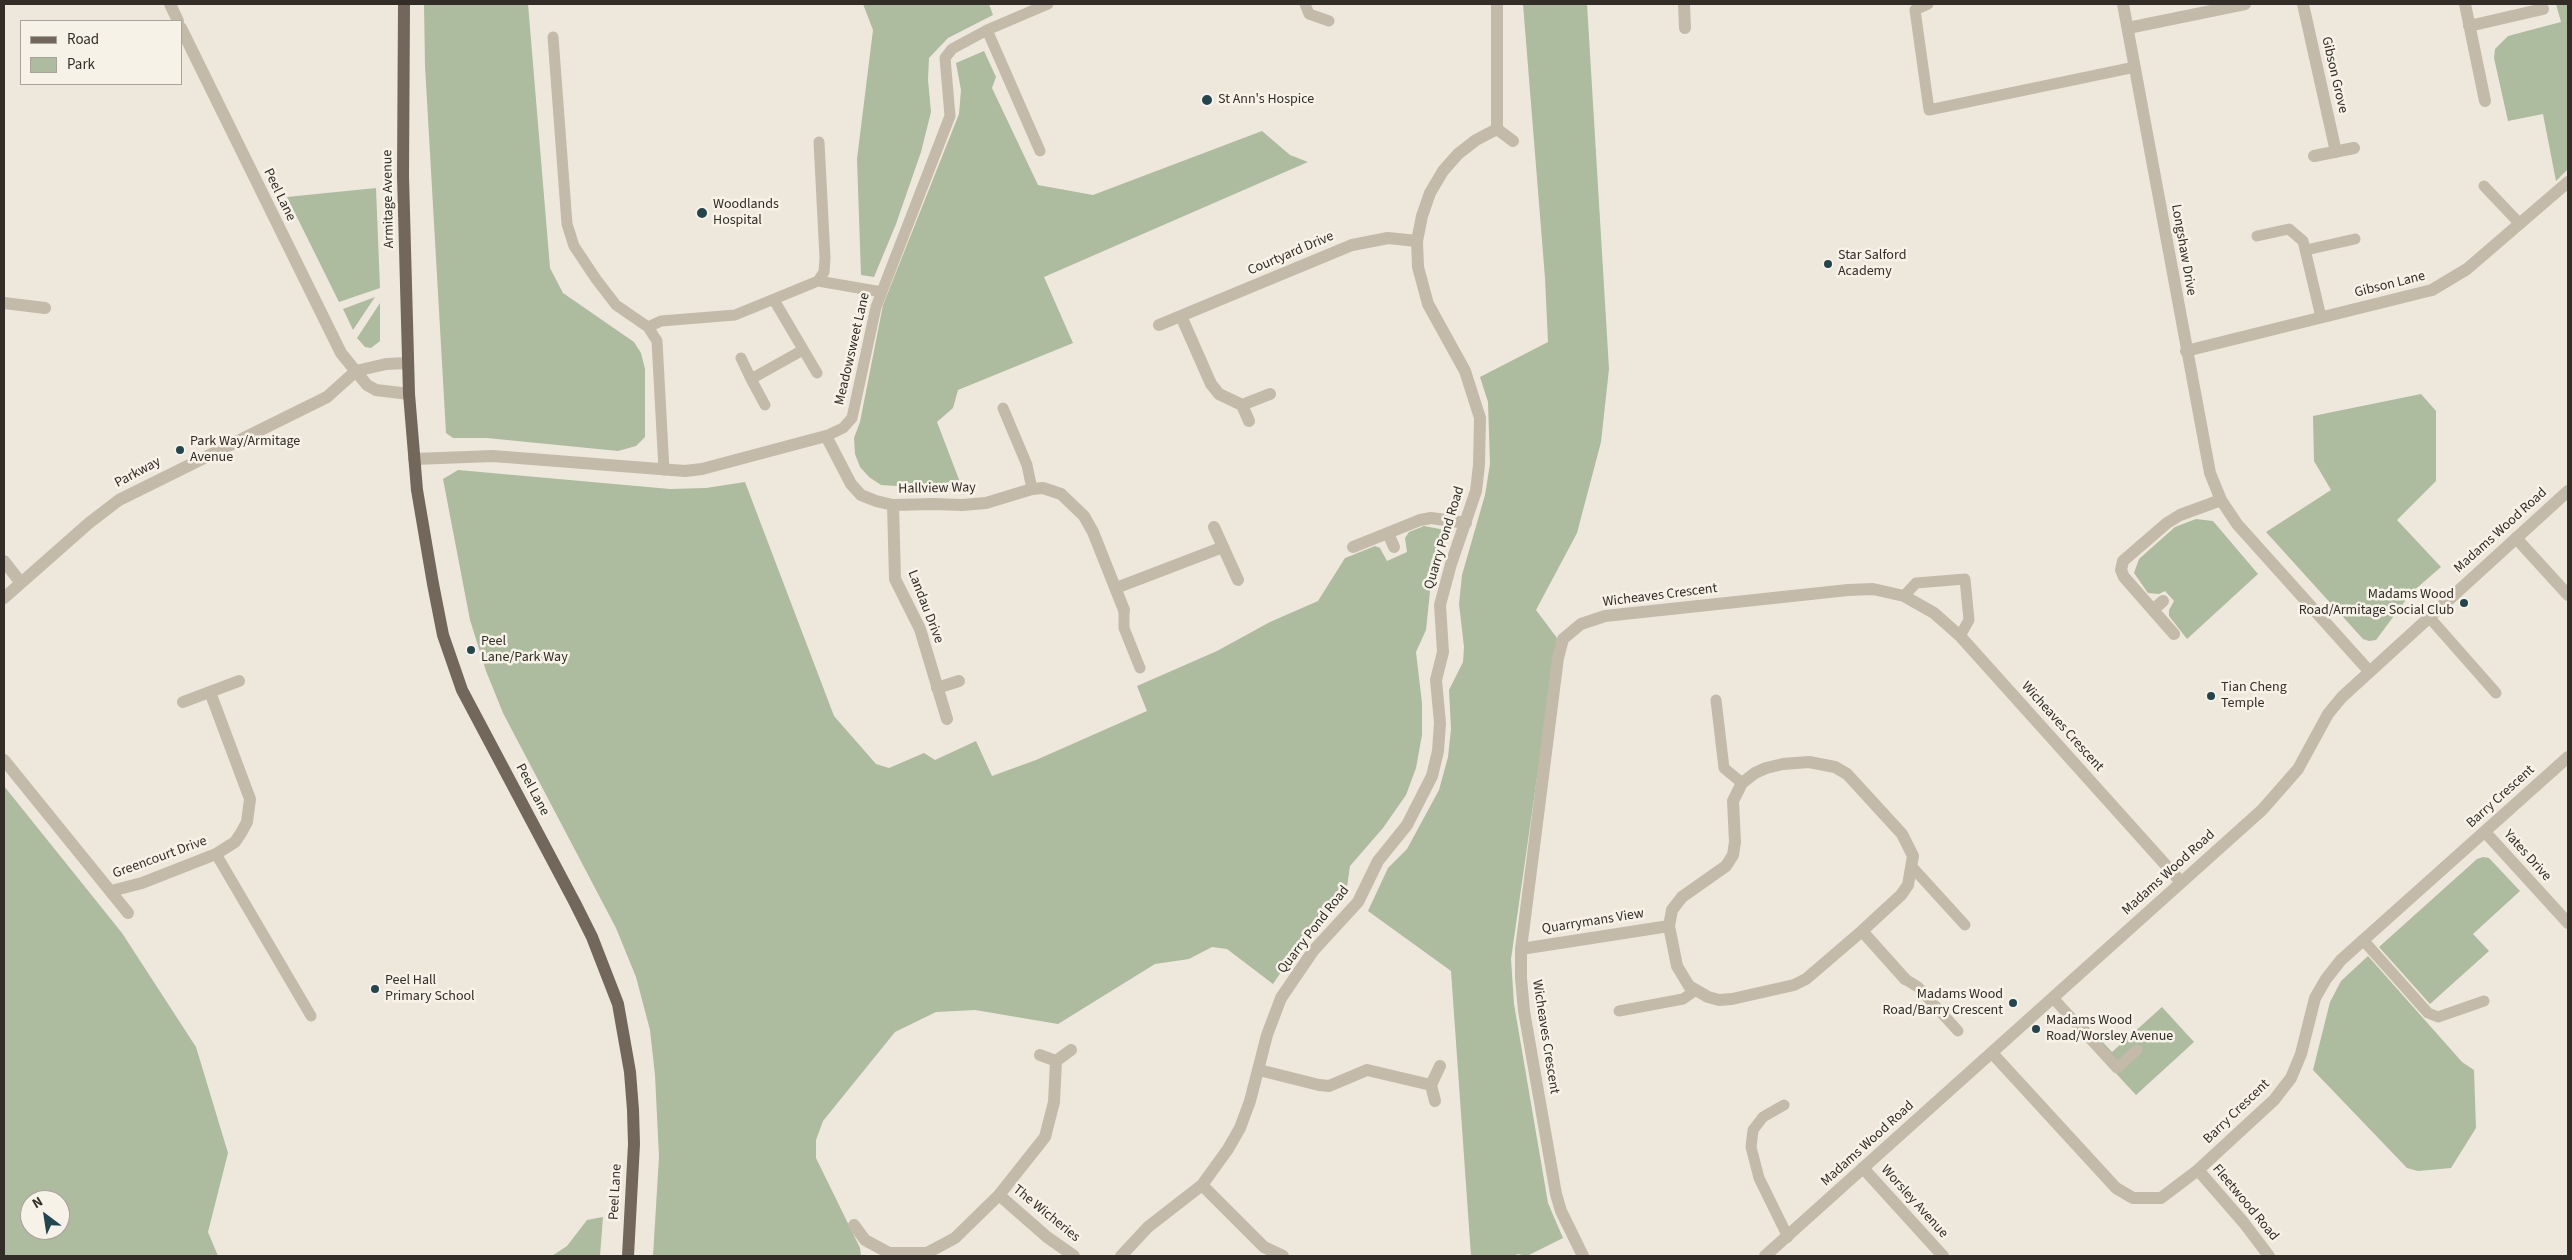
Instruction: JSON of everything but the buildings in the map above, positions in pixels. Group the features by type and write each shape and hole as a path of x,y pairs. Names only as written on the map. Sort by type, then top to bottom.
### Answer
{"main road":[{"name":"Armitage Avenue","path":"404,4 403,176 409,394"},
{"name":"Peel Lane","path":"409,394 414,459 433,584 452,663 481,726 580,911 608,973 618,1004 630,1072 633,1110 634,1144 628,1256"}],"street":[{"path":"170,4 178,20"},
{"path":"1498,4 1497,129 1513,140"},
{"path":"1684,4 1685,28"},
{"name":"Longshaw Drive","path":"2123,4 2210,473 2221,500 2249,539 2369,671"},
{"path":"2128,28 2245,4"},
{"name":"Gibson Grove","path":"2303,4 2336,152"},
{"path":"2465,4 2485,101"},
{"path":"2469,26 2543,9"},
{"name":"Peel Lane","path":"182,30 335,342 367,386 376,390 409,394"},
{"name":"Quarry Pond Road","path":"1121,1256 1148,1226 1202,1185 1228,1149 1240,1128 1259,1070 1267,1035 1281,998 1313,951 1358,902 1380,856 1407,824 1432,776 1438,751 1440,723 1436,680 1443,652 1440,605 1450,564 1466,523 1477,482 1480,418 1465,371 1428,304 1418,268 1418,241 1422,216 1430,193 1443,171 1458,154 1476,140 1497,129"},
{"path":"2314,156 2354,148"},
{"name":"Gibson Lane","path":"2186,351 2432,290 2467,269 2568,182"},
{"name":"Courtyard Drive","path":"1159,325 1352,245 1388,238 1418,241"},
{"path":"4,303 45,308"},
{"path":"1181,316 1210,384 1218,394 1242,405 1249,421"},
{"path":"356,372 386,364 408,363"},
{"name":"Parkway","path":"4,598 88,523 119,500 327,397 356,372"},
{"path":"1242,405 1270,394"},
{"name":"Meadowsweet Lane","path":"414,459 493,456 685,471 702,469 826,436"},
{"name":"Hallview Way","path":"826,436 842,470 860,495 893,506 927,504 962,506 986,503 1032,489 1043,488 1062,494 1084,516 1124,610"},
{"name":"Madams Wood Road","path":"1765,1256 1992,1054 2281,790 2298,770 2328,714 2369,671 2568,491"},
{"path":"2174,634 2124,577 2121,570 2124,562 2167,523 2180,515 2221,500"},
{"name":"Landau Drive","path":"893,506 895,579 920,629 947,719"},
{"path":"1353,547 1420,520 1431,518 1466,523"},
{"path":"1214,527 1238,580"},
{"path":"1388,532 1394,548"},
{"path":"2516,538 2568,595"},
{"path":"1116,588 1223,547"},
{"path":"4,561 21,582"},
{"name":"Wicheaves Crescent","path":"1583,1256 1561,1211 1556,1194 1524,1011 1521,949 1558,658 1563,639 1581,624 1605,616 1848,590 1874,589 1904,596 1934,613 1960,636 2181,882"},
{"path":"2153,610 2164,601"},
{"path":"937,688 959,680"},
{"path":"183,702 239,681"},
{"name":"Greencourt Drive","path":"111,891 142,883 216,854 235,842 247,822 250,799 210,692"},
{"name":"Barry Crescent","path":"1992,1054 2116,1188 2133,1198 2161,1198 2198,1170 2274,1100 2291,1078 2301,1054 2315,998 2326,979 2341,960 2568,757"},
{"name":"Greencourt Drive","path":"4,760 128,913"},
{"path":"1809,762 1835,767 1853,780 1902,834 1914,856 1913,868 1908,886 1901,895 1817,972 1794,985 1720,1000 1696,990 1681,976 1677,966 1669,926 1672,910 1682,897 1716,875 1726,866 1733,855 1735,842 1733,800 1742,783 1755,773 1783,764 1809,762"},
{"name":"Yates Drive","path":"2485,832 2568,923"},
{"name":"Quarrymans View","path":"1521,949 1669,926"},
{"path":"1862,931 1905,979"},
{"path":"1040,1055 1056,1061 1071,1050"},
{"name":"The Wicheries","path":"854,1225 865,1240 889,1253 928,1253 955,1238 999,1195 1045,1137 1054,1102 1056,1061"},
{"path":"1435,1101 1431,1085 1440,1066"},
{"path":"1259,1070 1329,1086 1367,1070 1431,1085"},
{"name":"Worsley Avenue","path":"1863,1168 1943,1256"},
{"name":"Fleetwood Road","path":"2198,1170 2244,1223 2269,1256"},
{"path":"1202,1185 1264,1247 1283,1256"},
{"name":"The Wicheries","path":"999,1195 1047,1237 1074,1256"}],"lane":[{"name":"Meadowsweet Lane","path":"826,436 842,428 852,418 882,292 950,116 945,58 952,49 987,30 1048,4"},
{"path":"1304,4 1309,14 1329,21"},
{"path":"1928,4 1915,10 1929,110 2135,67"},
{"path":"987,30 1040,151"},
{"path":"553,37 567,224 574,246 611,299 616,305 648,327 657,341 664,470"},
{"path":"648,327 661,321 735,315 818,281 824,272 825,258 819,142"},
{"path":"2484,186 2520,224"},
{"path":"2257,236 2289,229 2303,241 2321,318"},
{"path":"2306,250 2355,239"},
{"path":"818,281 882,292"},
{"path":"774,300 817,373"},
{"path":"752,379 803,350"},
{"path":"741,358 765,404"},
{"path":"1004,408 1027,465 1032,489"},
{"path":"1904,596 1916,583 1965,578 1969,620 1960,636"},
{"path":"1124,610 1124,628 1140,668"},
{"path":"2429,617 2496,693"},
{"path":"1716,700 1724,768 1742,783"},
{"path":"216,854 311,1016"},
{"path":"1913,868 1965,925"},
{"path":"2363,940 2428,1013 2438,1017 2484,1002"},
{"path":"1905,979 1918,987 1958,1031"},
{"path":"1618,1011 1683,999 1696,990"},
{"path":"2054,998 2118,1068 2137,1050"},
{"path":"1784,1105 1763,1117 1753,1130 1751,1147 1759,1178 1788,1237"}],"green space":[{"path":"424,4 528,4 550,268 563,293 634,342 641,353 645,369 645,437 636,446 618,451 487,438 453,438 446,433 425,66"},
{"path":"863,4 989,4 993,15 948,38 929,58 928,80 931,112 921,152 896,224 874,277 861,275 857,159 873,30"},
{"path":"1523,4 1587,4 1609,369 1601,442 1577,533 1536,610 1557,638 1511,959 1514,1004 1548,1203 1563,1238 1527,1256 1518,1254 1513,1256 1471,1256 1451,971 1368,911 1388,868 1407,849 1439,790 1448,757 1451,729 1449,690 1463,662 1464,647 1459,604 1462,575 1485,495 1490,464 1488,402 1480,377 1548,342 1545,278"},
{"path":"2556,4 2568,4 2568,169 2556,181 2543,114 2508,121 2494,58 2495,49 2508,36 2561,22"},
{"path":"984,51 996,77 992,88 1038,185 1093,195 1262,131 1290,155 1308,162 1044,277 1073,343 958,390 953,408 937,422 963,490 881,485 869,477 860,467 855,454 854,438 860,422 883,305 959,114 961,90 956,63"},
{"path":"376,188 380,288 339,302 287,197"},
{"path":"375,297 353,330 343,309"},
{"path":"380,303 380,341 371,348 365,347 357,338"},
{"path":"2421,394 2436,411 2436,481 2397,520 2441,567 2411,593 2376,640 2369,641 2363,639 2266,532 2331,490 2314,461 2313,416"},
{"path":"458,470 670,489 706,488 745,482 834,716 876,764 889,768 924,753 935,760 976,741 992,776 1036,760 1147,711 1137,686 1217,651 1270,622 1318,601 1345,558 1375,546 1380,548 1387,561 1407,552 1405,538 1409,532 1424,526 1445,530 1431,582 1426,630 1416,652 1422,703 1422,735 1416,768 1406,795 1383,828 1350,866 1346,894 1303,939 1273,984 1227,949 1212,947 1189,959 1155,964 1058,1024 975,1010 936,1012 895,1032 823,1121 816,1140 816,1158 860,1248 861,1256 653,1256 659,1157 655,1075 650,1030 636,977 616,928 503,713 486,671 470,620 443,479"},
{"path":"2196,519 2213,521 2258,574 2187,639 2169,616 2169,610 2174,601 2165,591 2159,594 2148,593 2134,573 2139,559 2175,527"},
{"path":"4,786 122,933 196,1047 228,1153 208,1232 218,1256 4,1256"},
{"path":"2489,858 2520,891 2473,934 2489,951 2430,1004 2379,947 2477,859"},
{"path":"2368,956 2462,1062 2474,1070 2476,1128 2451,1168 2418,1171 2407,1168 2313,1070 2330,1002 2341,981"},
{"path":"2162,1007 2194,1042 2136,1095 2073,1027 2081,1019 2112,1052"},
{"path":"603,1217 600,1256 552,1256 567,1246 587,1220"}],"place":[{"name":"St Ann's Hospice","path":"1207,100"},
{"name":"Woodlands Hospital","path":"702,213"},
{"name":"Star Salford Academy","path":"1828,264"},
{"name":"Park Way/Armitage Avenue","path":"180,450"},
{"name":"Madams Wood Road/Armitage Social Club","path":"2464,603"},
{"name":"Peel Lane/Park Way","path":"471,650"},
{"name":"Tian Cheng Temple","path":"2211,696"},
{"name":"Peel Hall Primary School","path":"375,989"},
{"name":"Madams Wood Road/Barry Crescent","path":"2013,1003"},
{"name":"Madams Wood Road/Worsley Avenue","path":"2036,1029"}]}
